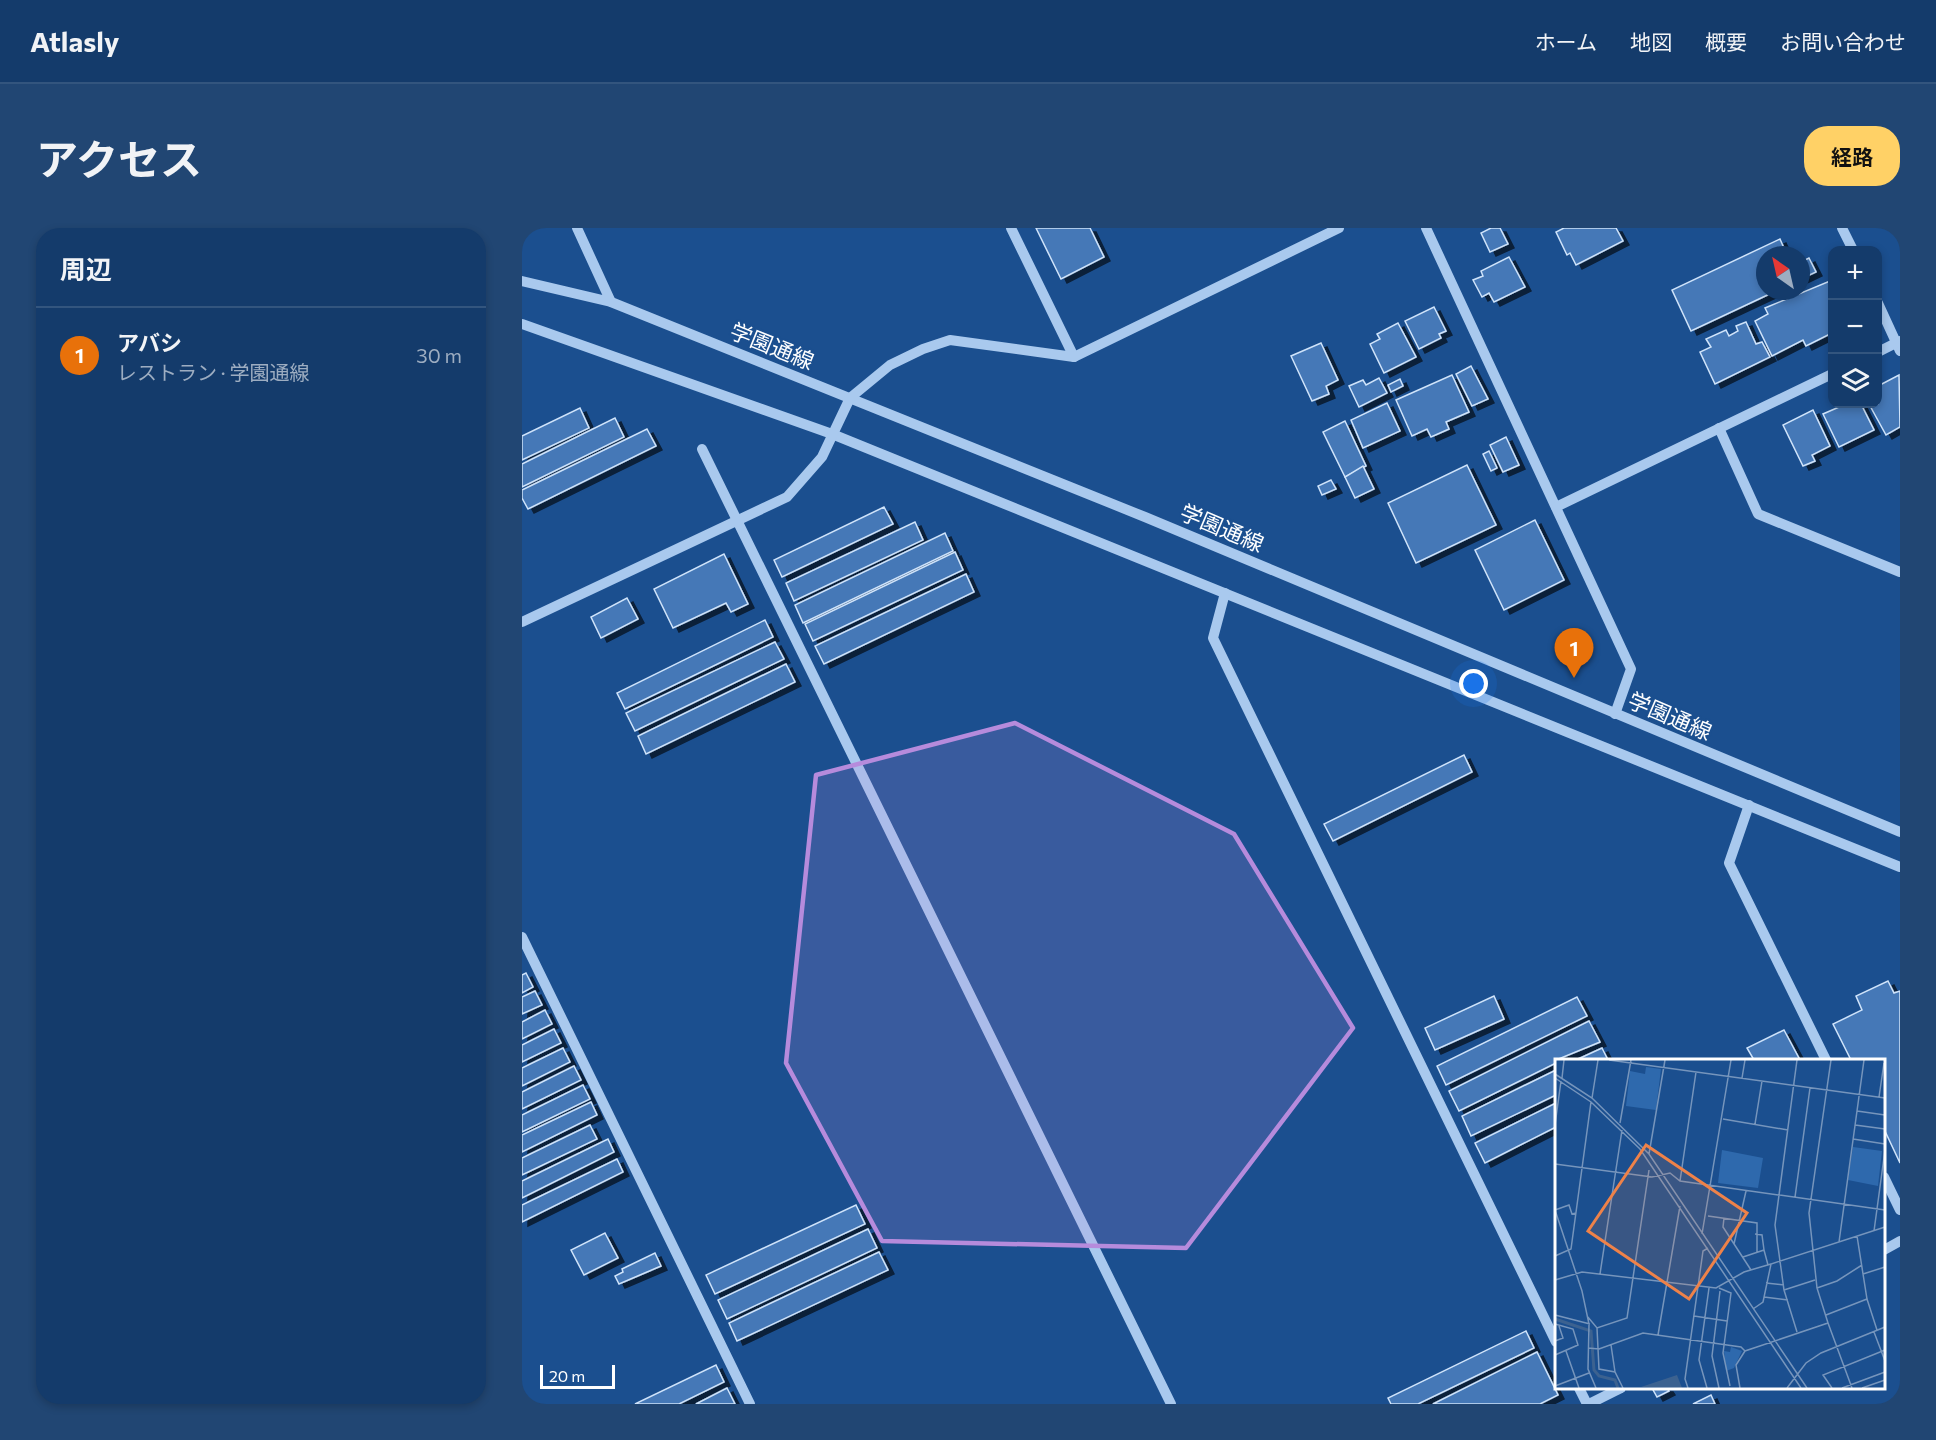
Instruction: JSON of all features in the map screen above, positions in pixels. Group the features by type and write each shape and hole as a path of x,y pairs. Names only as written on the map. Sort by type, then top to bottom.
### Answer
{"street":[{"path":"577,228 611,302"},
{"path":"1011,228 1074,357"},
{"path":"522,622 787,497 822,457 850,398 890,365 950,340 1074,357 1339,228"},
{"path":"1426,228 1631,669 1615,714"},
{"path":"1842,228 1850,246"},
{"name":"学園通線","path":"522,281 611,302 1144,517 1900,832"},
{"path":"1882,311 1899,345 1882,351"},
{"path":"522,324 832,434 1900,867"},
{"path":"1556,507 1828,376"},
{"path":"1719,428 1758,514 1900,572"},
{"path":"702,449 1171,1404"},
{"path":"1225,593 1213,639 1555,1338"},
{"path":"1749,805 1729,863 1826,1059"},
{"path":"522,937 750,1404"},
{"path":"1885,1178 1900,1210"},
{"path":"1885,1249 1900,1241"},
{"path":"1580,1389 1588,1404 1619,1389"}],"highlighted area":[{"path":"1015,723 1234,834 1353,1028 1186,1248 882,1241 786,1063 816,775"}],"building":[{"path":"1036,228 1090,228 1104,257 1061,279"},
{"path":"1491,228 1500,228 1508,244 1490,252 1481,233"},
{"path":"1564,228 1616,228 1623,241 1576,265 1570,253 1567,255 1556,232"},
{"path":"1780,239 1783,246 1765,246"},
{"path":"1756,250 1757,300 1691,331 1672,290"},
{"path":"1509,257 1525,287 1494,302 1489,293 1482,297 1473,280 1483,276 1481,271"},
{"path":"1810,260 1816,272 1810,275"},
{"path":"1828,282 1828,335 1806,346 1803,340 1772,356 1755,321 1768,314 1765,308 1784,300 1810,300 1810,289"},
{"path":"1434,307 1446,331 1439,334 1441,338 1419,349 1405,321"},
{"path":"1746,322 1756,344 1762,342 1770,357 1715,384 1700,352 1711,347 1706,339 1726,330 1729,336 1738,331 1736,326"},
{"path":"1398,323 1416,357 1384,373 1370,344 1380,339 1377,334"},
{"path":"1321,343 1338,380 1326,386 1329,394 1312,401 1291,356"},
{"path":"1471,366 1488,399 1472,406 1456,374"},
{"path":"1452,375 1469,412 1446,422 1449,429 1431,437 1427,429 1412,436 1396,400"},
{"path":"1899,375 1900,427 1886,435 1871,408 1882,408 1882,384"},
{"path":"1379,378 1387,393 1359,407 1349,386 1363,380 1366,385"},
{"path":"1400,379 1403,386 1391,392 1388,385"},
{"path":"1387,403 1400,431 1363,448 1351,420"},
{"path":"580,408 589,428 522,460 522,436"},
{"path":"1837,408 1863,408 1874,430 1839,447 1823,414"},
{"path":"1813,410 1830,446 1812,455 1815,461 1803,466 1783,425"},
{"path":"615,418 624,437 522,487 522,464"},
{"path":"1345,421 1366,466 1345,477 1323,432"},
{"path":"647,429 656,446 528,509 522,498 522,490"},
{"path":"1506,437 1519,465 1503,472 1490,445"},
{"path":"1489,451 1497,468 1491,471 1483,454"},
{"path":"1467,465 1496,525 1416,563 1388,503"},
{"path":"1363,466 1374,489 1355,498 1345,477"},
{"path":"1331,480 1336,489 1322,495 1318,486"},
{"path":"884,507 893,524 782,577 774,560"},
{"path":"1535,520 1564,580 1504,610 1475,550"},
{"path":"915,522 923,540 794,601 786,583"},
{"path":"945,533 953,551 803,623 795,605"},
{"path":"955,552 963,570 813,641 805,624"},
{"path":"724,554 748,604 731,612 726,603 673,628 654,589"},
{"path":"966,574 974,592 824,664 815,646"},
{"path":"627,598 638,619 601,638 591,617"},
{"path":"765,620 773,637 625,709 617,693"},
{"path":"775,642 784,659 635,731 626,713"},
{"path":"786,664 795,682 646,754 638,736"},
{"path":"1464,755 1472,772 1333,841 1324,824"},
{"path":"526,973 533,987 522,993 522,975"},
{"path":"1888,981 1894,993 1900,991 1900,1163 1885,1131 1885,1059 1850,1059 1833,1024 1862,1010 1856,996"},
{"path":"535,991 542,1005 522,1014 522,997"},
{"path":"1494,996 1504,1019 1435,1050 1425,1028"},
{"path":"1577,997 1587,1016 1446,1085 1437,1066"},
{"path":"545,1010 552,1024 522,1039 522,1022"},
{"path":"1589,1021 1600,1042 1555,1059 1555,1063 1459,1111 1449,1091"},
{"path":"554,1029 561,1043 522,1062 522,1045"},
{"path":"1784,1030 1799,1059 1753,1059 1747,1048"},
{"path":"563,1048 570,1062 522,1086 522,1068"},
{"path":"1602,1048 1608,1059 1578,1059"},
{"path":"574,1066 581,1080 522,1109 522,1092"},
{"path":"1555,1070 1555,1095 1471,1136 1462,1116"},
{"path":"583,1085 590,1099 522,1132 522,1115"},
{"path":"591,1102 597,1115 522,1152 522,1135"},
{"path":"1555,1103 1555,1128 1485,1163 1475,1143"},
{"path":"590,1125 597,1139 522,1175 522,1158"},
{"path":"608,1139 614,1152 522,1198 522,1181"},
{"path":"617,1159 623,1172 522,1222 522,1205"},
{"path":"856,1205 865,1224 715,1294 706,1275"},
{"path":"868,1229 877,1248 727,1319 718,1300"},
{"path":"605,1233 618,1258 584,1275 571,1250"},
{"path":"879,1252 888,1270 737,1341 729,1323"},
{"path":"655,1253 661,1266 619,1284 615,1276 623,1272 622,1269"},
{"path":"1526,1331 1534,1348 1418,1404 1391,1404 1388,1398"},
{"path":"1537,1352 1558,1395 1540,1404 1433,1404"},
{"path":"716,1365 724,1382 679,1404 635,1404"},
{"path":"727,1388 735,1404 696,1404"},
{"path":"1653,1389 1668,1389 1669,1391 1657,1397"},
{"path":"1711,1395 1715,1404 1693,1404"}],"place":[{"name":"アバシ","path":"1574,678"}]}
